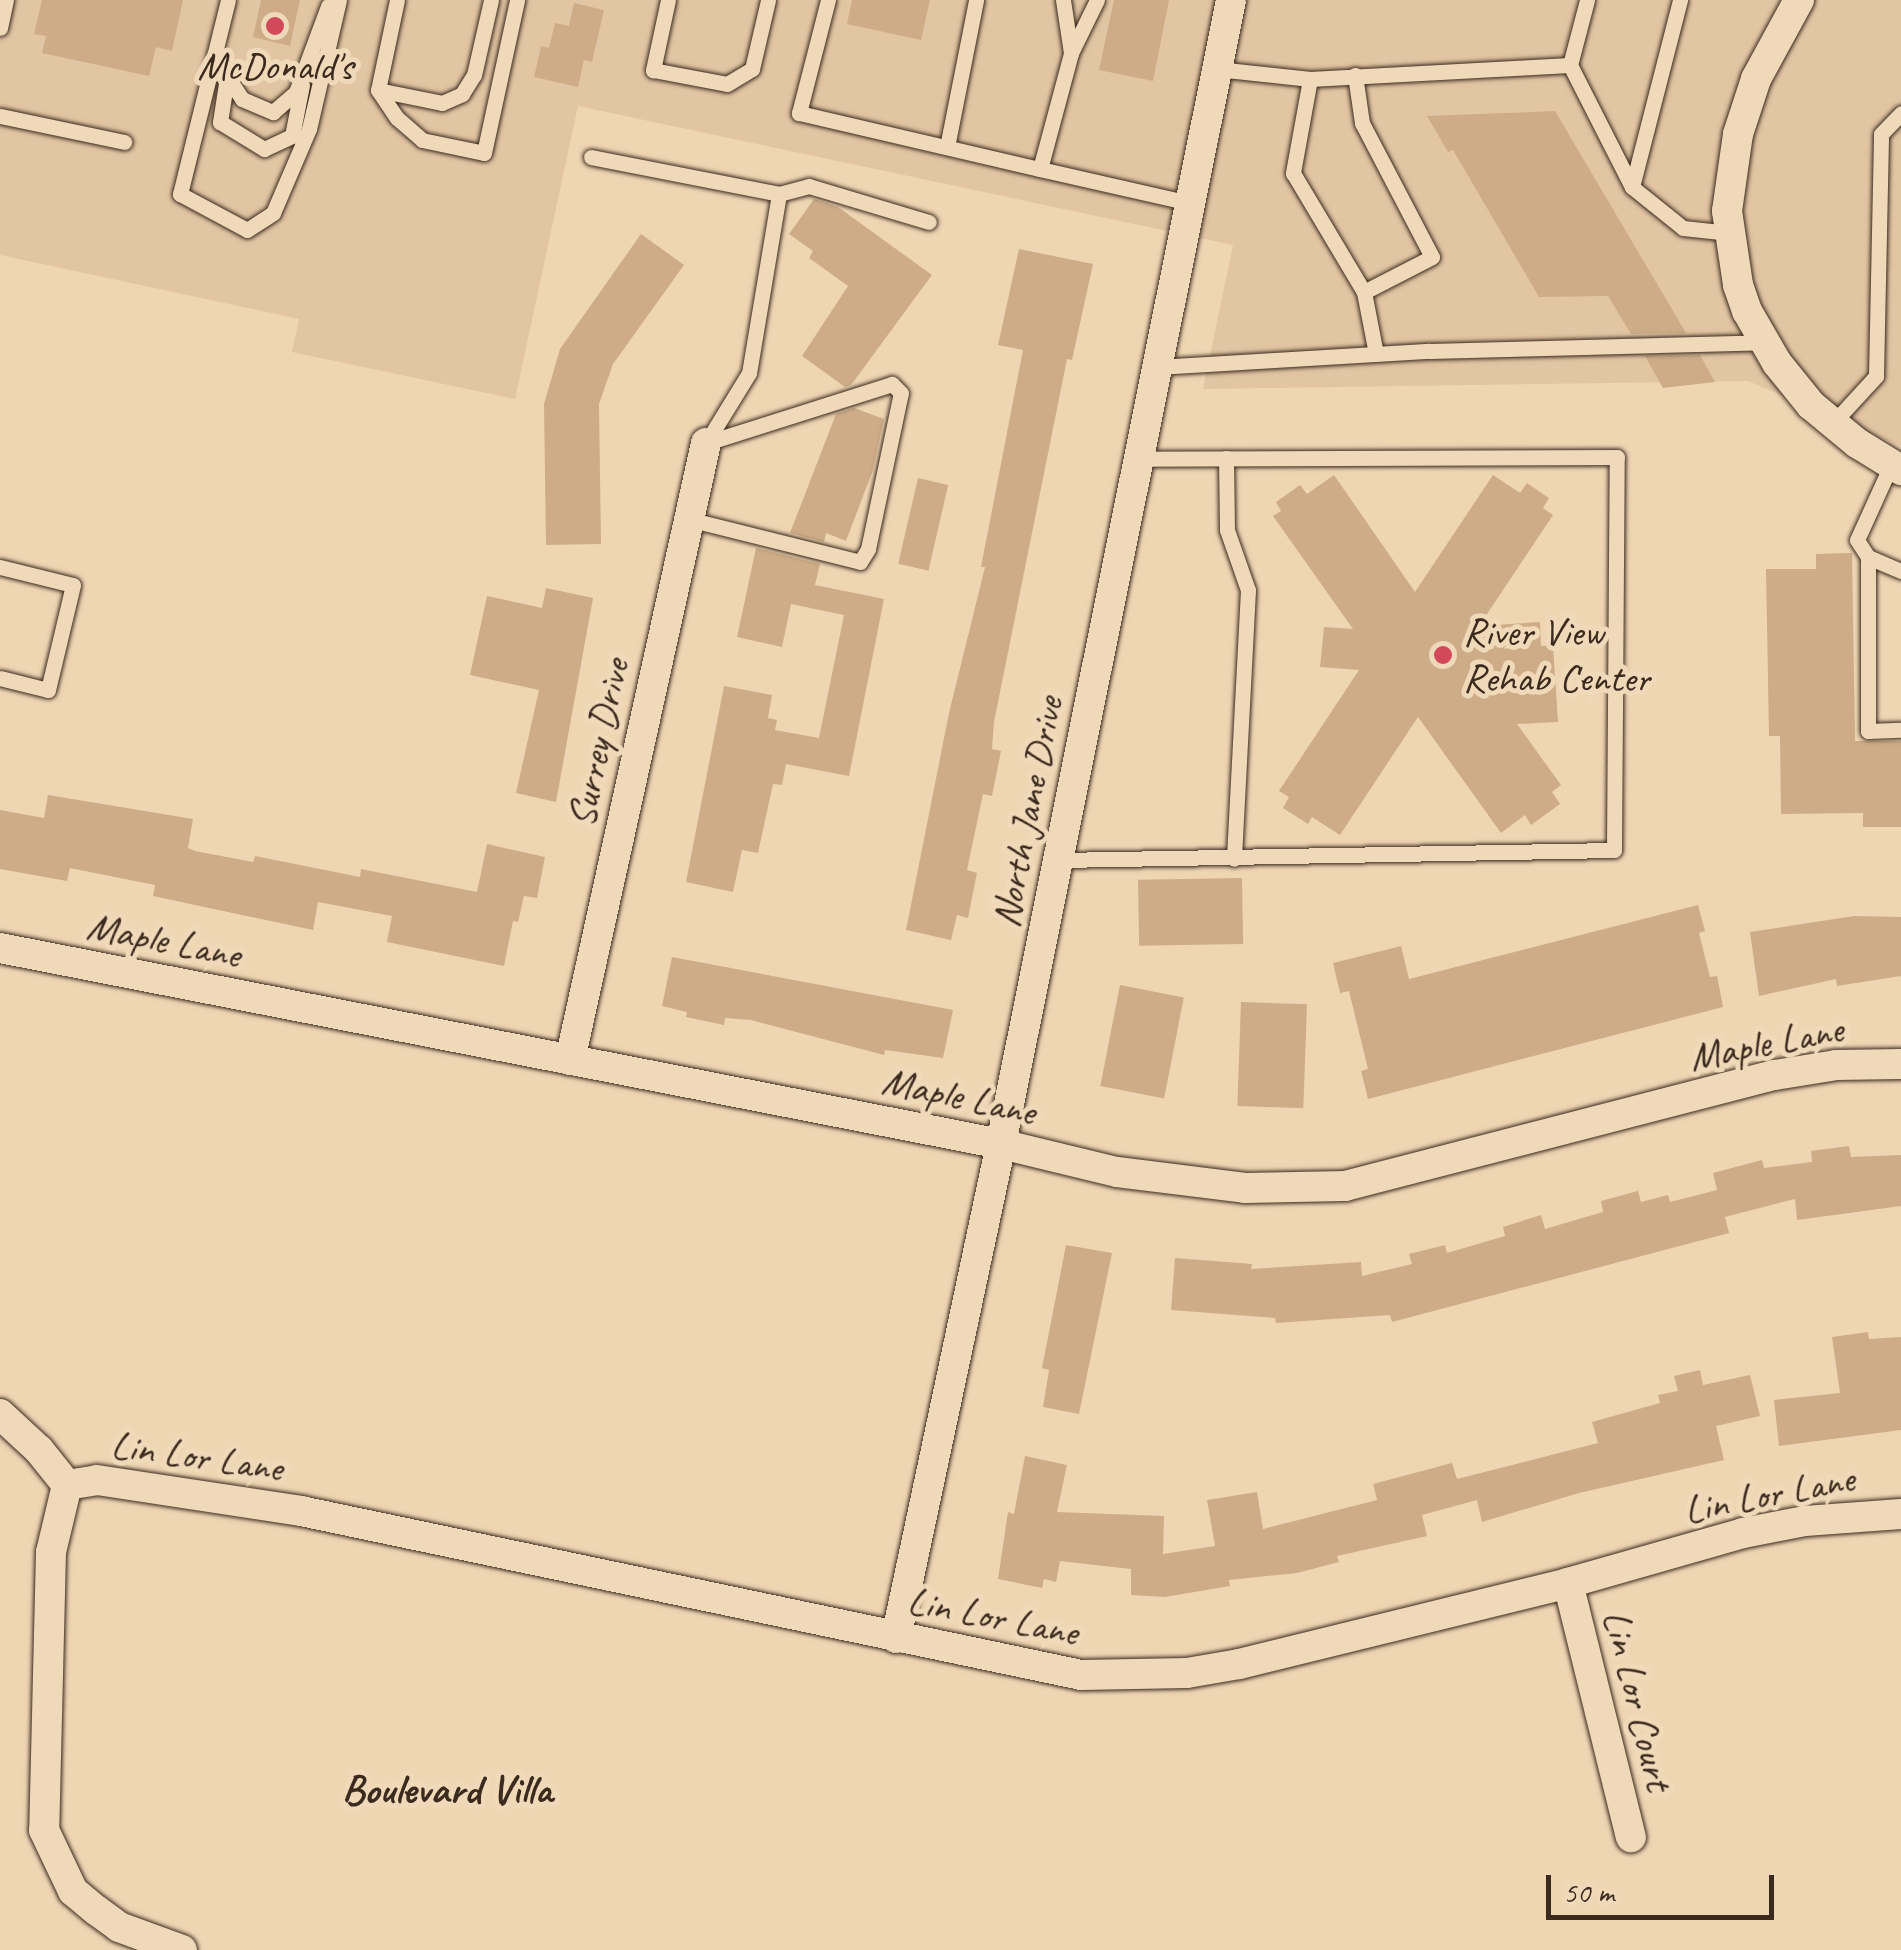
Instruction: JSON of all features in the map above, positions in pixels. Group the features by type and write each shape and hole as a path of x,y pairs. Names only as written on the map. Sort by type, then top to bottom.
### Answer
{"street":[{"name":"North Jane Drive","path":"896,1638 1001,1144 1231,0"},
{"path":"1799,0 1756,79 1738,134 1728,211 1738,285 1765,342 1811,405 1896,467"},
{"name":"Surrey Drive","path":"570,1060 706,443"},
{"name":"Maple Lane","path":"0,948 1001,1144 1117,1172 1245,1188 1345,1186 1775,1075 1836,1065 1901,1064"},
{"path":"0,1414 39,1450 67,1485 52,1552 44,1830 73,1891 119,1927 182,1950"},
{"name":"Lin Lor Lane","path":"67,1485 96,1480 301,1511 1082,1675 1187,1673 1239,1664 1568,1583 1742,1533 1836,1518 1901,1514"},
{"name":"Lin Lor Court","path":"1568,1583 1631,1837"}],"lane":[{"path":"0,28 6,0"},
{"path":"228,0 180,194 247,230 273,213 308,129 339,0"},
{"path":"215,58 242,99 273,112 296,92 329,0"},
{"path":"397,0 378,90 397,118 422,140 484,153 517,0"},
{"path":"378,90 442,103 462,94 474,75 491,0"},
{"path":"668,0 653,70 727,84 752,69 768,0"},
{"path":"828,0 800,113 1190,203"},
{"path":"947,147 976,0"},
{"path":"1063,0 1070,54"},
{"path":"1040,169 1070,54 1096,0"},
{"path":"1587,0 1570,64 1632,187 1683,228 1730,233"},
{"path":"1632,187 1680,0"},
{"path":"227,77 220,122 264,150 292,136 306,64"},
{"path":"1217,69 1310,79 1570,64"},
{"path":"1356,75 1362,123 1432,257 1364,292"},
{"path":"1310,79 1293,173 1364,292 1376,354"},
{"path":"1833,424 1876,376 1881,134 1901,114"},
{"path":"0,116 124,142"},
{"path":"591,157 779,194 809,186 930,222"},
{"path":"706,443 749,373 779,194"},
{"path":"1157,367 1430,351 1765,342"},
{"path":"688,519 860,562 868,549 900,393 892,384 706,443"},
{"path":"1059,860 1614,850 1617,457 1139,459"},
{"path":"1226,458 1227,530 1248,590 1234,859"},
{"path":"1896,467 1856,540 1868,558 1901,572"},
{"path":"1868,558 1868,730 1901,730"},
{"path":"0,567 73,584 48,690 0,678"}],"shaded area":[{"path":"0,0 1901,0 1901,446 1748,381 1203,389 1233,245 578,106 515,399 292,352 299,319 0,255"}],"building":[{"path":"42,0 183,0 172,51 156,47 149,76 42,53 46,36 34,34"},
{"name":"McDonald's","path":"261,0 300,0 290,46 253,37"},
{"path":"852,0 930,0 921,40 847,24"},
{"path":"1114,0 1169,0 1153,81 1099,70"},
{"path":"574,3 604,10 592,62 584,60 578,87 534,77 541,46 549,48 555,23 569,26"},
{"path":"1555,111 1686,333 1631,334 1608,296 1539,297 1453,150 1448,152 1427,116"},
{"path":"814,199 838,207 932,275 851,385 845,387 802,356 848,286 809,258 813,251 789,234"},
{"path":"641,234 684,265 613,364 599,404 601,544 546,545 544,404 560,349"},
{"path":"1019,249 1093,264 1072,360 1067,359 994,722 992,749 1001,751 992,796 983,794 967,870 977,873 968,918 957,915 951,940 906,930 949,713 985,567 981,567 1023,350 998,345"},
{"path":"1700,355 1715,382 1663,388 1645,356"},
{"path":"854,408 884,419 873,470 846,541 826,533 824,542 790,533 836,414"},
{"name":"River View Rehab Center","path":"1334,475 1415,592 1493,475 1520,493 1527,483 1549,498 1543,508 1553,515 1479,626 1540,622 1541,646 1553,645 1558,722 1517,724 1561,785 1552,792 1560,804 1531,825 1525,815 1501,833 1418,717 1340,835 1312,817 1308,824 1283,808 1289,797 1279,791 1359,670 1320,667 1324,627 1353,629 1273,516 1281,511 1276,502 1300,485 1307,494"},
{"path":"918,478 948,485 928,571 898,564"},
{"path":"756,548 820,564 815,585 884,599 849,776 786,764 782,785 773,784 758,853 742,850 733,892 686,882 724,686 772,695 768,718 777,720 775,730 819,738 844,615 791,604 782,647 737,637"},
{"path":"1852,553 1855,741 1901,741 1901,827 1863,827 1863,813 1781,814 1780,736 1769,736 1766,569 1816,569 1816,554"},
{"path":"546,588 593,598 556,802 516,793 539,690 470,675 487,596 542,608"},
{"path":"48,795 193,819 188,848 195,851 253,862 255,856 360,877 361,869 477,892 487,844 545,857 537,898 524,896 518,922 513,921 504,966 387,942 392,916 318,902 313,930 153,896 155,885 70,868 67,881 0,869 0,810 44,818"},
{"path":"1242,878 1243,944 1139,946 1138,880"},
{"path":"1698,905 1705,931 1699,933 1710,977 1717,976 1723,1007 1368,1099 1361,1071 1368,1069 1349,991 1340,993 1333,963 1401,946 1409,979"},
{"path":"1854,916 1901,917 1901,976 1837,986 1836,979 1759,996 1750,932"},
{"path":"672,957 953,1010 943,1058 885,1050 884,1055 751,1020 725,1018 724,1025 686,1017 687,1012 662,1006"},
{"path":"1120,985 1184,997 1164,1099 1100,1086"},
{"path":"1241,1002 1307,1004 1303,1108 1237,1106"},
{"path":"1849,1146 1851,1157 1901,1155 1901,1206 1797,1220 1795,1199 1725,1217 1729,1233 1392,1322 1390,1315 1276,1323 1275,1318 1171,1310 1175,1258 1252,1264 1251,1269 1361,1262 1362,1276 1412,1264 1409,1254 1445,1245 1447,1253 1505,1236 1503,1227 1541,1215 1545,1229 1603,1212 1601,1201 1638,1191 1641,1202 1668,1195 1670,1202 1717,1190 1713,1173 1762,1160 1764,1168 1812,1162 1811,1151"},
{"path":"1066,1245 1112,1253 1079,1414 1043,1407 1049,1370 1042,1368"},
{"path":"1868,1332 1869,1339 1901,1337 1901,1430 1779,1446 1774,1400 1840,1393 1832,1337"},
{"path":"1700,1370 1703,1385 1750,1375 1760,1416 1716,1426 1724,1460 1579,1493 1482,1522 1477,1500 1422,1515 1427,1536 1337,1556 1339,1562 1297,1573 1229,1580 1230,1586 1165,1597 1131,1595 1131,1569 1060,1561 1056,1582 1044,1579 1042,1588 998,1579 1008,1512 1014,1514 1025,1456 1067,1465 1057,1512 1164,1516 1163,1554 1215,1546 1207,1500 1257,1492 1263,1529 1377,1500 1373,1484 1452,1463 1457,1479 1598,1443 1592,1422 1660,1403 1658,1395 1678,1391 1674,1376"}],"place":[{"name":"McDonald's","path":"275,26"},
{"name":"River View Rehab Center","path":"1443,655"}],"district":[{"name":"Boulevard Villa","path":"447,1790"}]}
